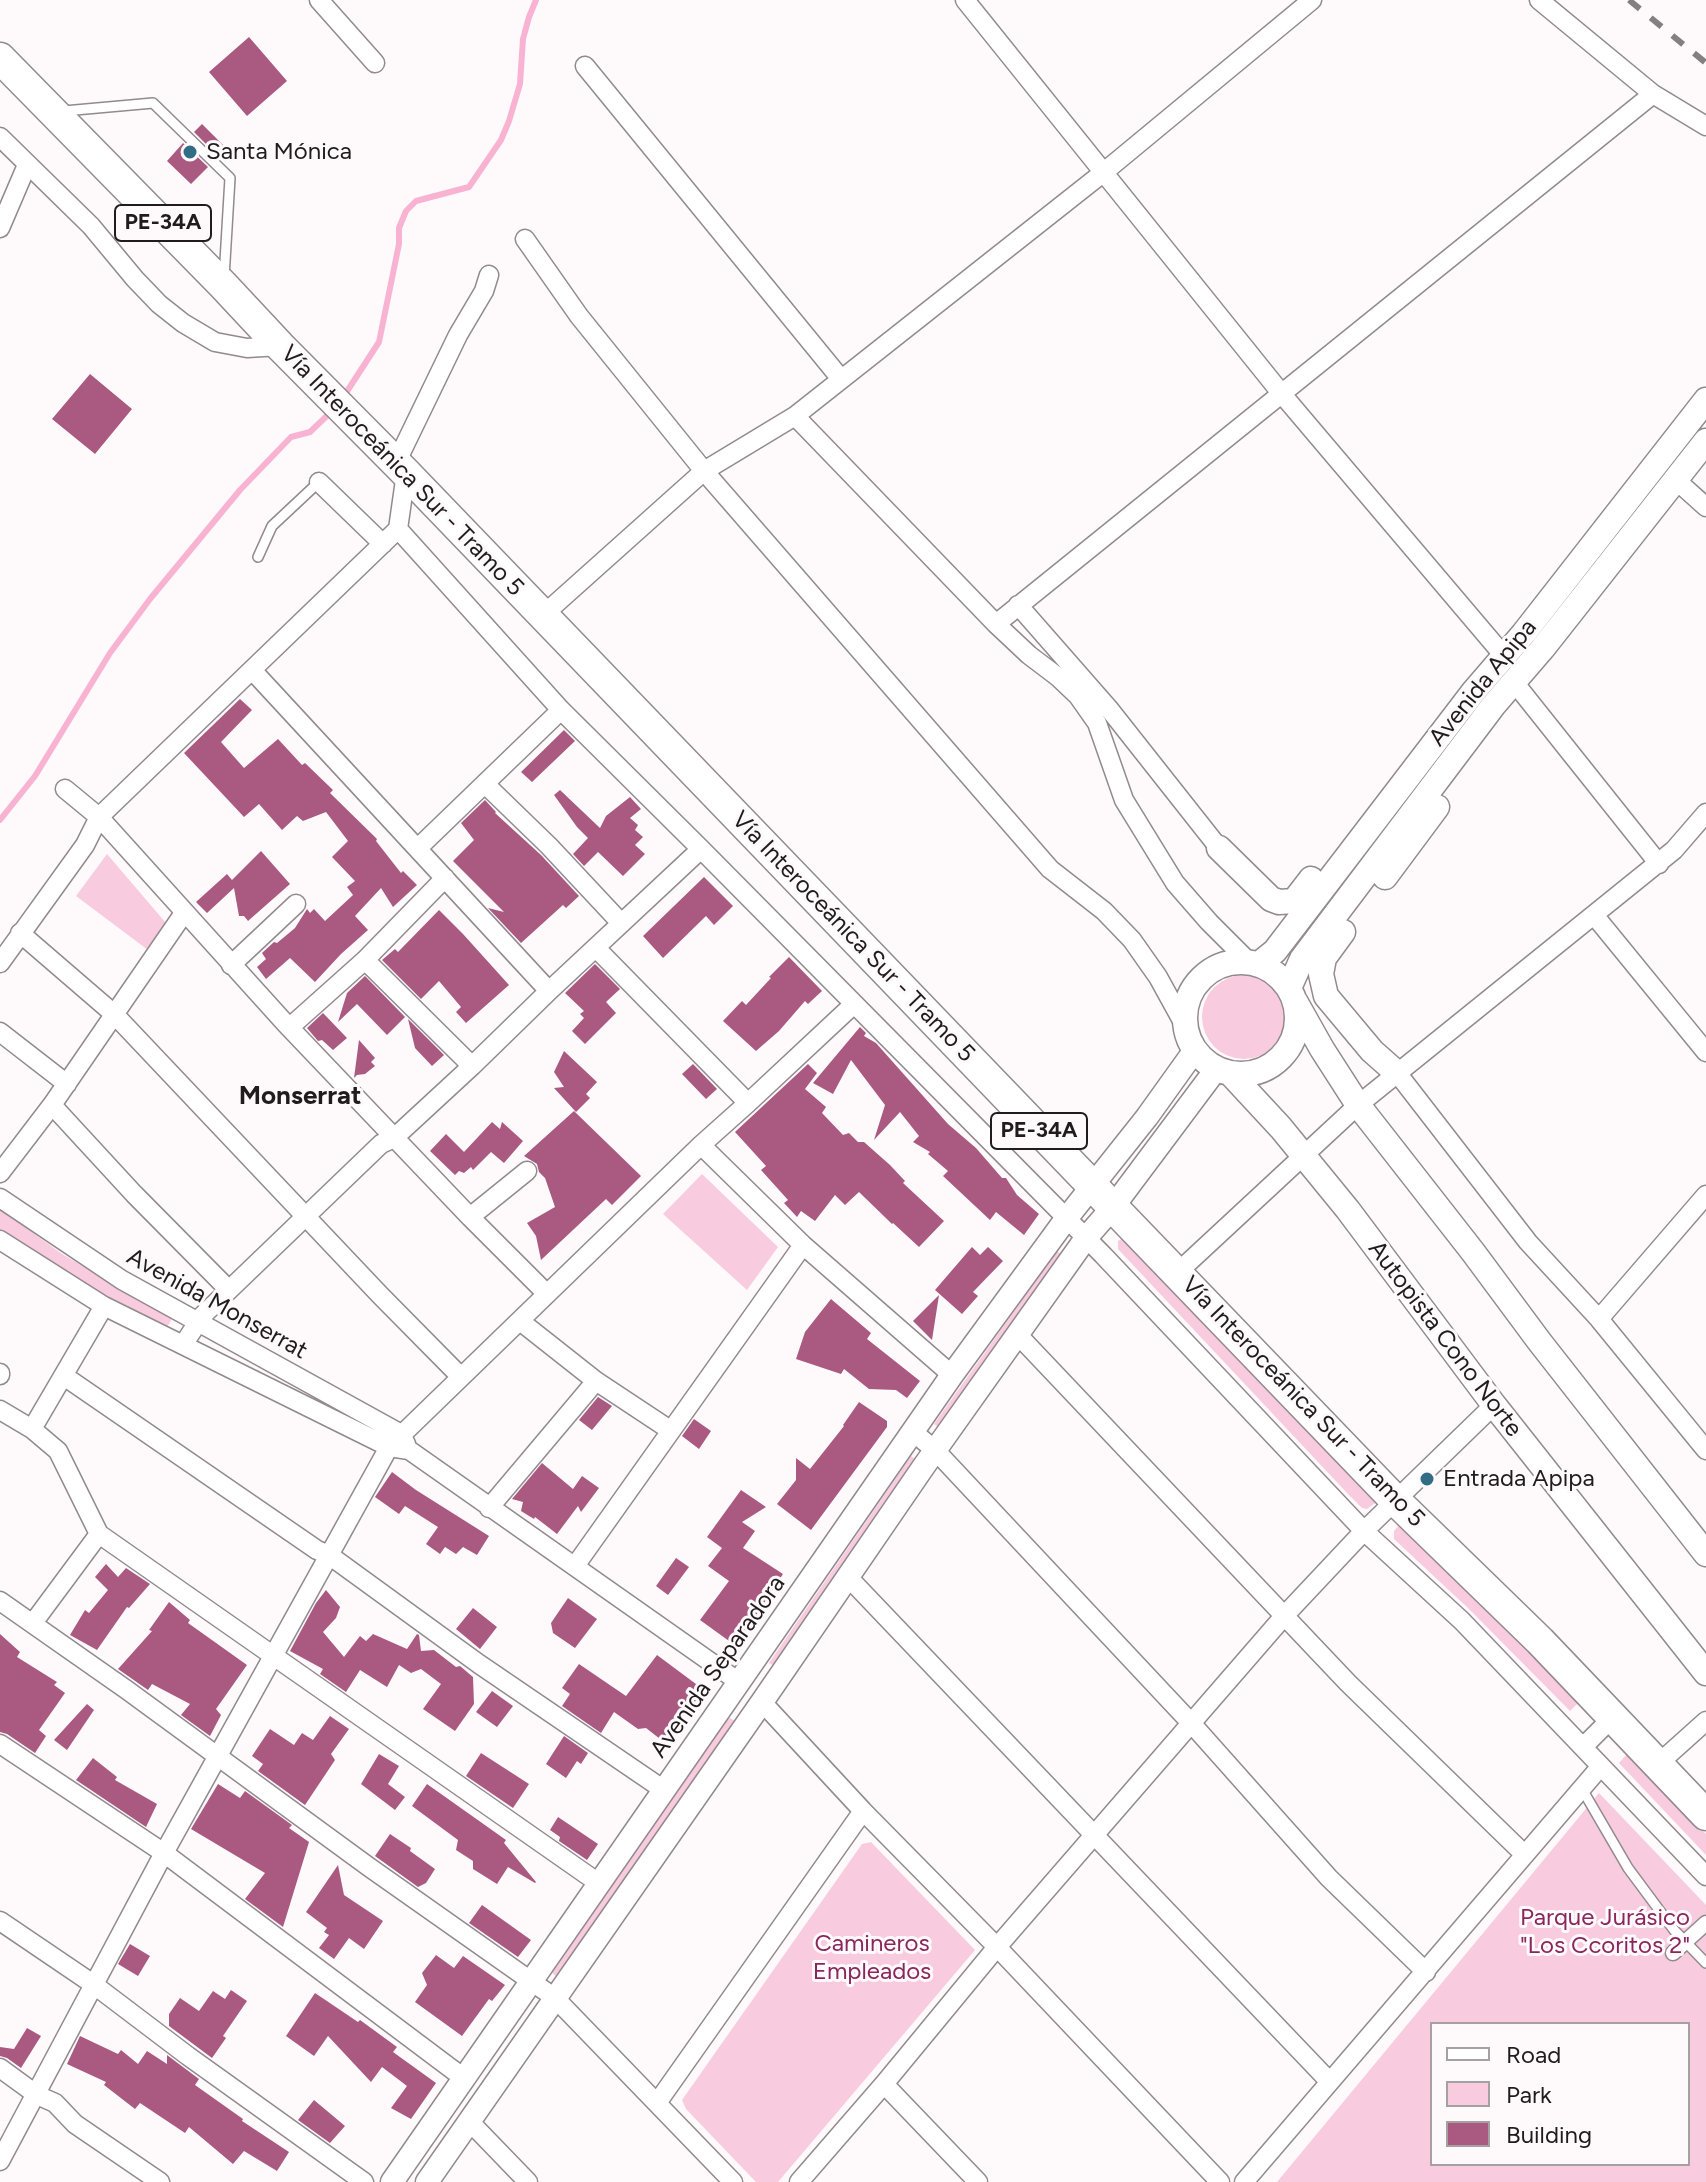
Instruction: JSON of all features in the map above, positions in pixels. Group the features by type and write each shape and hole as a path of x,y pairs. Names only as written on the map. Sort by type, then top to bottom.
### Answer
{"highway":[{"name":"Vía Interoceánica Sur - Tramo 5","path":"0,58 393,460 1396,1501 1474,1575 1706,1815"}],"main road":[{"name":"Avenida Apipa","path":"1254,963 1275,951 1467,700 1706,400"},
{"name":"Avenida Apipa","path":"1292,995 1302,959 1479,725 1706,441"},
{"path":"1219,848 1271,899 1294,901 1441,715 1467,700"},
{"path":"1398,1074 1372,1051 1326,996 1321,974 1324,958 1448,791 1479,725"},
{"path":"1292,995 1298,1015 1292,1043 1272,1065 1259,1071 1245,1074 1224,1071 1205,1061 1189,1039 1185,1026 1187,1000 1201,978 1223,964 1254,963 1281,978 1292,995 1322,1049 1358,1105 1706,1554"},
{"name":"Autopista Cono Norte","path":"1224,1071 1264,1109 1348,1210 1494,1405 1706,1673"}],"street":[{"path":"319,0 375,63"},
{"path":"965,0 1281,393 1504,656"},
{"path":"542,616 704,471 795,416 1104,172 1312,0"},
{"path":"1539,0 1653,94 1706,126"},
{"path":"585,66 841,379"},
{"path":"996,624 1653,94"},
{"path":"0,137 91,226 159,304 183,323 215,342 247,348 280,346"},
{"path":"0,228 27,165"},
{"path":"525,239 579,316 704,471 1050,869 1104,911 1132,940 1158,977 1185,1026"},
{"path":"489,275 484,291 393,460 398,529 561,710 1086,1238 1364,1531 1462,1621 1706,1876"},
{"path":"795,416 996,624 1078,696 1097,723 1124,800 1175,883 1209,922 1254,963"},
{"path":"1676,480 1706,507"},
{"path":"319,482 383,544"},
{"path":"0,963 85,845 99,817 398,529"},
{"path":"1018,605 1110,710 1219,848"},
{"path":"252,670 549,991"},
{"path":"1514,682 1659,864"},
{"path":"418,848 561,710"},
{"path":"485,784 621,923"},
{"path":"65,789 99,817 231,965 547,1294"},
{"path":"1177,1273 1358,1105 1659,864 1706,813"},
{"path":"183,1345 197,1322 381,1144 394,1138 701,849"},
{"path":"290,1027 365,960 445,878"},
{"path":"231,965 296,904"},
{"path":"0,1173 67,1084 184,913"},
{"path":"1594,915 1706,1052"},
{"path":"20,933 114,1014 460,1376"},
{"path":"596,948 748,1103"},
{"path":"365,960 472,1066"},
{"path":"0,2161 164,1853 329,1555 400,1443 460,1376 701,1145 854,1004"},
{"path":"0,1032 67,1084"},
{"path":"427,2182 847,1576 1086,1238 1102,1196 1147,1117 1195,1050"},
{"path":"1102,1196 1224,1071"},
{"path":"1398,1074 1528,1242 1599,1319 1706,1450"},
{"path":"52,1105 229,1290"},
{"path":"701,1145 803,1245 952,1375"},
{"path":"470,1217 527,1171"},
{"path":"1599,1319 1706,1195"},
{"name":"Avenida Separadora","path":"392,2182 952,1375 1066,1219 1102,1196"},
{"name":"Avenida Monserrat","path":"0,1198 97,1265 400,1443 739,1682"},
{"name":"Avenida Monserrat","path":"0,1240 104,1306 400,1443"},
{"path":"575,1566 803,1245"},
{"path":"32,1429 104,1306"},
{"path":"520,1321 596,1381 670,1430"},
{"path":"1018,1335 1348,1683 1524,1854"},
{"path":"64,1376 317,1550 329,1555 479,1664 664,1790"},
{"path":"489,1508 596,1381"},
{"path":"799,2182 997,1947 1285,1615 1364,1531 1494,1405"},
{"path":"0,1410 32,1429 58,1451 99,1534 600,1884"},
{"path":"913,1432 935,1450 1192,1724 1329,1878 1426,1972"},
{"path":"33,1623 99,1534"},
{"path":"847,1576 1329,2081"},
{"path":"0,1601 555,1998 733,2182"},
{"path":"762,1702 1220,2182"},
{"path":"1583,1747 1613,1717"},
{"path":"1658,1764 1706,1721"},
{"path":"0,1744 164,1853 465,2079"},
{"path":"1244,2182 1601,1766"},
{"path":"657,2103 863,1811"},
{"path":"0,1921 93,1984 364,2182"},
{"path":"1673,1953 1706,1923"},
{"path":"0,2068 37,2095 55,2103 75,2124 160,2182"},
{"path":"884,2084 978,2182"},
{"path":"470,2122 528,2182"}],"lane":[{"path":"55,112 153,103 230,178 223,285"},
{"path":"258,557 272,526 319,482"},
{"path":"1582,1789 1628,1868 1674,1930 1706,1963"}],"green space":[{"path":"107,854 166,923 148,950 76,896"},
{"path":"1236,975 1252,975 1268,982 1279,993 1286,1017 1283,1033 1274,1047 1252,1059 1236,1059 1220,1052 1209,1041 1202,1025 1202,1009 1209,993 1220,982"},
{"path":"702,1174 778,1247 747,1290 663,1214"},
{"path":"0,1209 62,1254 172,1318 167,1328 105,1297 0,1231"},
{"path":"1125,1237 1378,1501 1367,1509 1362,1508 1348,1494 1118,1249 1118,1241"},
{"path":"1057,1251 1063,1255 939,1428 934,1424"},
{"path":"911,1456 916,1460 774,1666 769,1663"},
{"path":"1401,1523 1580,1701 1570,1711 1394,1539 1394,1531"},
{"path":"728,1717 737,1722 557,1977 552,1973"},
{"path":"1628,1753 1706,1834 1706,1855 1619,1763"},
{"name":"Parque Jurásico \"Los Ccoritos 2\"","path":"1599,1793 1706,1905 1706,2182 1277,2182"},
{"name":"Camineros Empleados","path":"871,1842 975,1950 778,2182 756,2182 686,2109 682,2100 862,1844"}],"building":[{"path":"249,37 287,81 247,116 209,72"},
{"path":"202,124 226,148 218,156 194,132"},
{"path":"183,143 208,167 191,184 167,161"},
{"path":"90,374 132,409 95,454 52,419"},
{"path":"240,699 252,710 221,742 244,768 278,739 302,765 305,763 333,790 330,793 377,839 401,873 403,871 417,885 393,907 381,888 355,916 368,930 315,982 290,958 266,979 257,967 266,959 262,953 295,928 307,909 310,913 314,909 325,921 353,895 347,887 355,881 332,857 348,841 326,812 303,821 297,816 282,830 259,804 244,817 184,753"},
{"path":"564,730 575,741 532,782 521,772"},
{"path":"560,790 600,828 606,816 630,797 641,809 630,818 638,825 635,830 643,837 635,845 645,854 623,876 598,852 584,866 573,854 588,838 554,795"},
{"path":"485,800 579,896 566,908 563,905 521,943 488,908 504,912 453,861 474,840 461,823"},
{"path":"261,851 290,884 248,921 244,916 239,916 234,888 207,913 196,902 227,874 232,880"},
{"path":"704,877 733,906 714,925 706,916 663,958 643,936"},
{"path":"439,910 509,985 466,1023 456,1012 461,1007 439,981 421,999 382,960 395,949 398,952"},
{"path":"789,957 822,991 808,1004 805,1001 779,1031 756,1051 723,1021 742,1001 746,1005"},
{"path":"595,964 620,989 606,1002 616,1013 585,1044 572,1031 584,1018 580,1014 584,1011 565,993"},
{"path":"365,976 405,1017 387,1035 357,1004 338,1022 347,993"},
{"path":"323,1013 347,1038 333,1050 322,1040 318,1041 307,1028"},
{"path":"408,1019 444,1055 432,1066 415,1048"},
{"path":"860,1027 866,1033 864,1036 876,1043 948,1124 976,1148 1002,1178 1006,1178 1017,1195 1039,1214 1024,1235 996,1212 990,1220 943,1176 948,1171 928,1154 930,1152 913,1142 919,1136 900,1112 874,1140 885,1105 851,1060 833,1094 813,1083"},
{"path":"359,1040 375,1058 371,1062 375,1066 354,1078"},
{"path":"564,1051 597,1082 586,1094 590,1098 576,1112 554,1088 564,1087 554,1072"},
{"path":"693,1064 717,1089 706,1099 682,1074"},
{"path":"808,1064 817,1073 805,1089 826,1107 822,1113 843,1135 849,1133 858,1142 864,1142 890,1165 905,1181 903,1183 944,1221 919,1247 859,1192 845,1205 835,1195 815,1221 801,1211 797,1217 784,1203 788,1200 761,1170 766,1166 735,1132"},
{"path":"574,1111 641,1176 612,1205 606,1199 541,1260 536,1236 527,1223 555,1207 537,1164 524,1156"},
{"path":"492,1122 500,1129 502,1122 523,1141 504,1163 491,1152 473,1170 471,1167 455,1175 430,1151 446,1134 464,1152"},
{"path":"972,1247 980,1255 988,1247 1003,1261 973,1292 978,1296 962,1314 935,1290"},
{"path":"939,1295 932,1340 913,1321"},
{"path":"831,1299 871,1333 867,1339 920,1381 907,1398 896,1390 869,1389 844,1369 841,1374 796,1359 805,1332"},
{"path":"598,1397 612,1406 592,1430 579,1420"},
{"path":"859,1402 887,1421 887,1427 811,1530 777,1504 796,1480 796,1458 810,1469"},
{"path":"694,1419 711,1431 699,1449 682,1436"},
{"path":"542,1463 573,1489 582,1476 599,1488 581,1512 578,1506 557,1534 535,1517 521,1511 523,1502 512,1499"},
{"path":"392,1472 489,1536 477,1555 463,1547 456,1554 445,1547 440,1554 426,1544 438,1527 405,1506 399,1514 375,1497"},
{"path":"741,1490 766,1507 742,1522 755,1531 743,1548 783,1574 736,1646 700,1620 729,1581 708,1566 722,1548 707,1537"},
{"path":"676,1558 689,1567 668,1595 656,1586"},
{"path":"106,1564 118,1577 126,1568 150,1584 127,1607 97,1650 70,1635 85,1610 89,1613 108,1590 95,1577"},
{"path":"326,1590 340,1607 336,1618 323,1632 344,1657 360,1636 366,1641 373,1634 407,1649 417,1634 421,1651 434,1650 473,1677 474,1704 455,1731 423,1709 441,1684 421,1669 411,1673 399,1665 387,1687 360,1670 346,1692 320,1674 323,1669 290,1651"},
{"path":"568,1598 597,1619 575,1648 553,1633 551,1623"},
{"path":"169,1602 190,1620 188,1623 247,1665 216,1709 221,1715 210,1736 181,1715 190,1704 152,1684 148,1690 118,1669 152,1631 149,1630"},
{"path":"473,1608 497,1627 480,1649 456,1629"},
{"path":"0,1634 20,1652 17,1657 57,1682 54,1685 65,1693 39,1730 46,1736 35,1753 0,1732"},
{"path":"657,1655 704,1690 664,1742 646,1728 638,1729 614,1712 601,1733 562,1706 570,1694 562,1688 579,1664 626,1696"},
{"path":"492,1691 513,1706 497,1727 476,1712"},
{"path":"87,1704 94,1710 67,1750 54,1740"},
{"path":"330,1716 349,1729 331,1754 335,1760 305,1805 258,1771 263,1764 252,1756 270,1729 294,1745 302,1733 313,1740"},
{"path":"564,1736 588,1753 581,1764 577,1761 566,1778 546,1764"},
{"path":"481,1753 529,1784 513,1808 466,1776"},
{"path":"379,1754 399,1766 388,1784 405,1797 395,1810 361,1784"},
{"path":"93,1758 117,1777 115,1780 157,1804 146,1827 76,1780"},
{"path":"218,1784 240,1798 245,1791 292,1825 289,1828 309,1842 283,1927 245,1899 265,1873 191,1829"},
{"path":"427,1784 506,1840 504,1843 536,1882 508,1867 497,1884 473,1869 473,1861 456,1850 458,1840 412,1806"},
{"path":"558,1817 598,1844 587,1860 559,1841 560,1837 550,1830"},
{"path":"390,1834 435,1869 426,1883 418,1887 375,1856"},
{"path":"338,1865 344,1895 383,1921 364,1949 349,1938 334,1959 319,1948 329,1935 324,1932 327,1928 306,1912"},
{"path":"482,1905 531,1940 518,1957 469,1923"},
{"path":"130,1944 150,1956 138,1976 118,1964"},
{"path":"436,1955 454,1968 463,1956 505,1985 492,2001 489,1999 462,2036 415,2002 427,1985 422,1973"},
{"path":"231,1990 247,2001 212,2058 169,2026 169,2014 180,1998 199,2011 213,1991 225,1999"},
{"path":"315,1993 397,2047 393,2052 436,2083 411,2119 391,2108 407,2086 382,2067 371,2082 328,2036 314,2056 286,2036"},
{"path":"27,2028 41,2036 21,2068 0,2056 0,2047 14,2049"},
{"path":"80,2036 118,2054 121,2050 138,2064 147,2051 167,2064 167,2055 199,2079 195,2085 289,2152 277,2171 244,2151 233,2164 189,2127 185,2133 140,2103 135,2109 104,2085 106,2082 67,2064"},
{"path":"314,2100 345,2126 330,2143 298,2120"}],"waterway":[{"path":"344,396 379,342 399,244 399,228 406,211 416,201 469,187 501,140 520,84 523,39 536,0"},
{"path":"0,820 35,776 110,653 150,599 240,490 291,437 310,432 332,411"}],"railway":[{"path":"1629,0 1706,63"}],"place":[{"name":"Santa Mónica","path":"190,152"},
{"name":"Entrada Apipa","path":"1427,1479"}],"district":[{"name":"Monserrat","path":"300,1096"}]}
